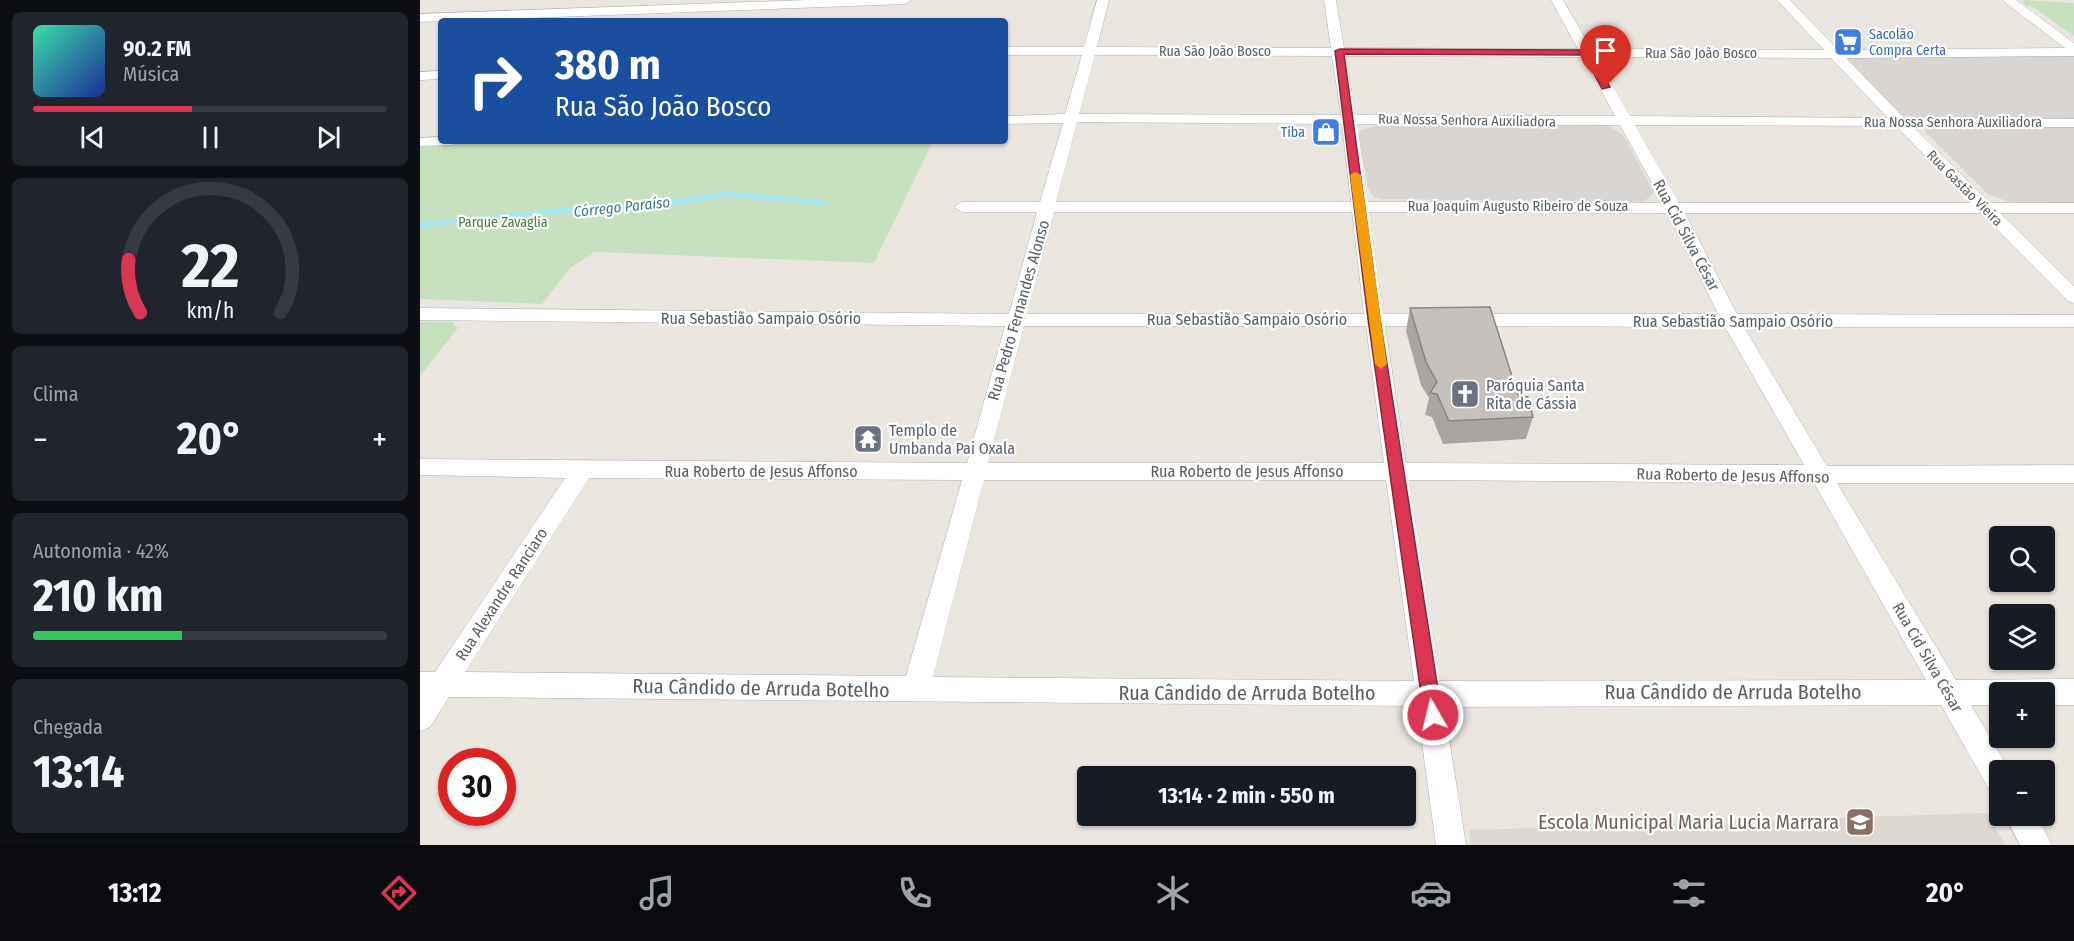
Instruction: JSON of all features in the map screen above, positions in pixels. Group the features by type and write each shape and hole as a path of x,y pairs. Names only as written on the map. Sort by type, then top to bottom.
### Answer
{"street":[{"path":"420,18 763,3 905,0"},
{"name":"Rua Pedro Fernandes Alonso","path":"916,690 1014,320 1048,206 1103,0"},
{"path":"1330,0 1340,51 1374,319 1451,845"},
{"name":"Rua Cid Silva César","path":"1557,0 1673,206 1731,321 1989,762"},
{"name":"Rua Gastão Vieira","path":"1782,0 2074,297"},
{"path":"2008,0 2074,51"},
{"path":"753,18 763,3"},
{"name":"Rua São João Bosco","path":"1008,51 1833,54 2074,51"},
{"path":"420,76 438,75"},
{"name":"Rua Nossa Senhora Auxiliadora","path":"1008,120 1071,118 2074,123"},
{"path":"420,142 438,141"},
{"name":"Rua Joaquim Augusto Ribeiro de Souza","path":"962,207 2074,208"},
{"name":"Rua Sebastião Sampaio Osório","path":"420,314 1014,320 2074,321"},
{"name":"Rua Roberto de Jesus Affonso","path":"420,467 582,471 1397,471 1823,476 2074,474"},
{"name":"Rua Alexandre Ranciaro","path":"420,718 431,684 582,471"},
{"name":"Rua Cândido de Arruda Botelho","path":"431,684 1430,694 2074,692"},
{"path":"2026,826 2037,845"}],"shaded area":[{"path":"2074,56 2074,120 1917,119 1906,117 1900,114 1847,58"},
{"path":"1597,123 1608,125 1623,135 1654,192 1646,200 1639,202 1382,199 1374,197 1369,191 1358,135 1361,130 1379,126"},
{"path":"1938,125 2074,127 2074,203 2009,202 1988,194 1924,131 1928,127"},
{"name":"Escola Municipal Maria Lucia Marrara","path":"1987,813 1989,826 1994,826 2005,845 1471,845 1469,830"}],"green space":[{"path":"2025,0 2074,3 2074,36 2030,5 2027,6 2022,2"},
{"name":"Parque Zavaglia","path":"932,144 874,263 595,252 570,268 542,304 420,299 420,145"},
{"path":"420,322 452,322 458,328 420,376"}],"building":[{"name":"Paróquia Santa Rita de Cássia","path":"1490,307 1518,395 1528,397 1533,417 1449,421 1437,394 1430,393 1437,382 1426,362 1410,308"}],"waterway":[{"name":"Córrego Paraíso","path":"420,225 554,211 661,204 728,194 824,203"}],"slow traffic":[{"path":"1355,175 1381,364"}],"place":[{"name":"Sacolão Compra Certa","path":"1848,42"},
{"name":"Tiba","path":"1326,132"},
{"name":"Paróquia Santa Rita de Cássia","path":"1465,394"},
{"name":"Templo de Umbanda Pai Oxala","path":"868,439"},
{"name":"Escola Municipal Maria Lucia Marrara","path":"1860,822"}],"route":[{"path":"1433,715 1374,319 1340,51 1587,52 1606,87"}]}
